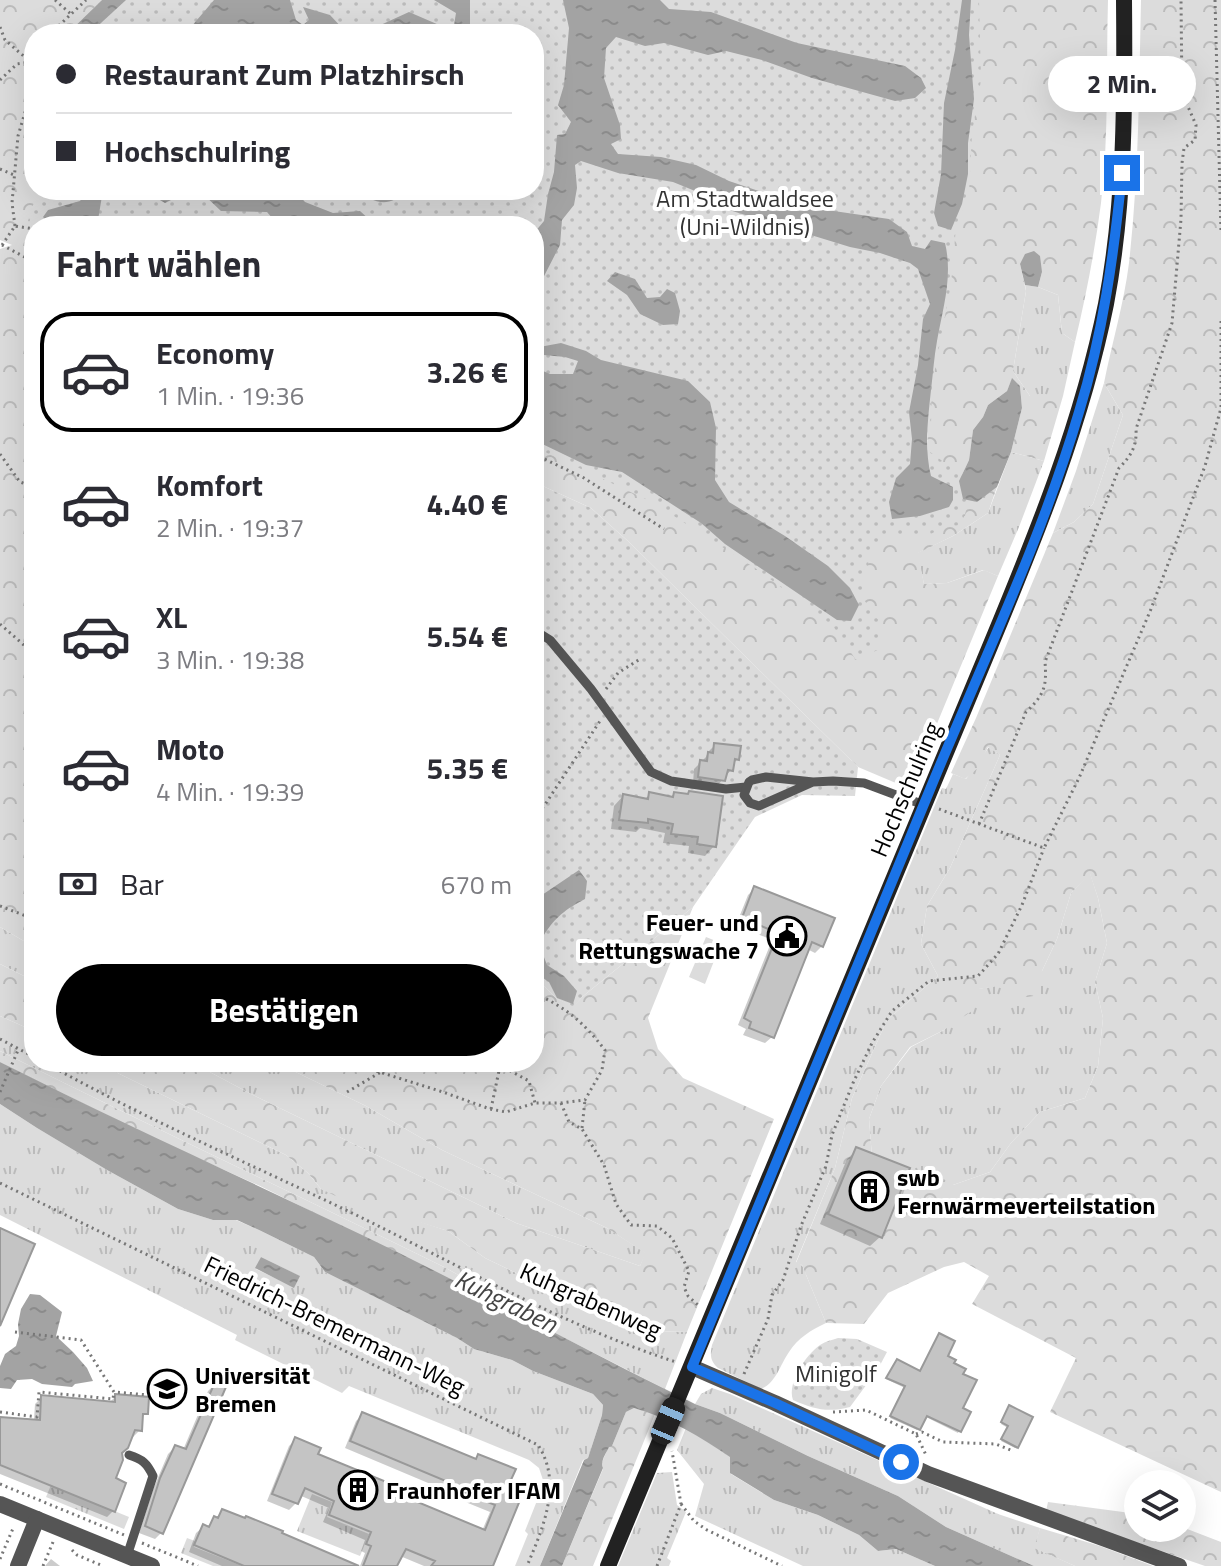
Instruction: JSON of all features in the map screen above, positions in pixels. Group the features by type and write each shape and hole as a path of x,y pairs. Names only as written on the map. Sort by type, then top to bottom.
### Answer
{"street":[{"name":"Hochschulring","path":"608,1566 1042,519 1080,411 1106,301 1116,237 1122,173 1124,0"},
{"path":"692,1367 928,1474 1179,1566"},
{"path":"0,1504 152,1566"},
{"path":"18,1566 37,1519"}],"lane":[{"path":"544,636 599,699 651,772 671,781 726,789 746,787"},
{"path":"813,782 759,806 750,803 744,795 752,780 766,777 864,783 896,795"},
{"path":"908,799 924,805"},
{"path":"127,1556 153,1476 148,1465 129,1455"}],"path":[{"path":"55,0 72,15"},
{"path":"62,24 86,0"},
{"path":"979,824 1026,712 1040,698 1046,676 1045,662 1119,468 1131,456 1137,440 1136,429 1172,323 1181,219 1182,163 1184,148 1195,140 1196,125 1182,93 1181,0"},
{"path":"1215,0 1221,232"},
{"path":"0,27 5,40 24,57"},
{"path":"0,80 17,64 24,63"},
{"path":"24,116 18,136 14,175 12,203 15,226 1,245 24,257"},
{"path":"0,169 14,175"},
{"path":"15,226 24,227"},
{"path":"739,1387 768,1319 772,1295 783,1280 805,1213 826,1166 832,1135 842,1109 872,1043 892,1011 929,981 978,976 998,954 1022,905 1044,848 1079,778 1151,609 1205,466 1221,408 1221,320"},
{"path":"0,454 24,483"},
{"path":"544,459 584,478 664,529"},
{"path":"0,624 24,645"},
{"path":"599,699 618,673 640,659"},
{"path":"544,806 607,710"},
{"path":"924,805 1044,848"},
{"path":"0,906 24,915"},
{"path":"544,998 585,1025 605,1050 602,1070 585,1100 582,1129"},
{"path":"0,1039 24,1051"},
{"path":"0,1092 19,1048"},
{"name":"Kuhgrabenweg","path":"61,1072 98,1093 537,1305 602,1334 692,1367"},
{"path":"347,1092 381,1072 506,1112 535,1103 585,1100"},
{"path":"490,1109 499,1072"},
{"path":"512,1072 529,1081 535,1103"},
{"path":"561,1103 569,1122 582,1129 604,1165 616,1204 631,1225 657,1226 672,1238 689,1271 684,1287 688,1296 713,1316"},
{"name":"Friedrich-Bremermann-Weg","path":"0,1183 538,1445 546,1457 551,1496 527,1566"},
{"path":"0,1412 37,1417 39,1392 113,1399 114,1392 81,1340 15,1332"},
{"path":"114,1392 171,1397"},
{"path":"829,1412 866,1410 916,1434 929,1459 928,1474"},
{"path":"657,1566 681,1504 668,1421"},
{"path":"916,1434 922,1432 943,1442 996,1444 1013,1451"},
{"path":"0,1484 198,1566"},
{"path":"681,1504 694,1521 707,1530 782,1566"},
{"path":"0,1559 16,1522"},
{"path":"43,1566 54,1539"}],"green space":[{"path":"0,0 102,0 77,24 24,24 24,200 78,200 61,216 24,216 24,941 0,927 0,249 12,245 0,240"},
{"name":"Am Stadtwaldsee (Uni-Wildnis)","path":"102,0 979,0 981,80 972,133 969,193 956,227 951,284 932,385 931,424 922,446 964,477 971,497 961,525 943,527 924,538 887,535 870,553 862,597 882,625 882,648 856,660 833,626 758,570 652,502 544,452 544,216 30,216 35,200 544,200 544,24 79,24"},
{"path":"660,0 1108,0 1104,178 1093,256 1075,342 1062,333 1058,295 1038,287 1042,272 1020,264 1026,291 1013,371 1030,396 1063,396 1044,461 1011,452 1022,408 1020,386 1012,379 1007,391 988,405 973,430 969,460 959,481 976,502 997,487 988,513 953,536 918,553 924,584 947,583 984,570 998,576 910,789 858,767 591,508 544,487 544,351 927,460 928,418"},
{"path":"1141,0 1221,0 1221,1492 1196,1480 1196,1470 1174,1470 1050,1412 1076,1358 972,1304 989,1276 964,1262 944,1267 888,1293 864,1324 826,1323 802,1265 796,1263 835,1168 852,1098 887,1020 938,976 921,944 927,906 950,868 1000,755 988,747 978,768 965,779 951,773 1053,533 1074,522 1093,504 1123,415 1104,383 1129,263 1137,164","holes":["1090,874 1107,943 1095,982 1103,1018 1098,1066 1085,1098 1040,1112 1011,1143 990,1172 953,1185 931,1171 921,1206 905,1204 887,1189 872,1157 869,1119 881,1086 910,1047 972,1011 979,989 1006,985 1027,997 1040,995 1042,971 1057,939 1071,893"]},
{"path":"1025,285 1058,295 1062,333 1075,342 1063,396 1030,396 1013,371"},
{"path":"1104,383 1123,415 1093,504 1074,522 1053,533 1076,471"},
{"path":"1011,452 1044,461 998,576 983,570 947,583 924,584 917,553 953,536 988,513"},
{"path":"544,487 591,508 858,767 855,796 802,795 755,817 693,907 582,997 574,1007 557,999 544,986"},
{"path":"989,747 1000,755 950,868 927,906 921,944 938,976 887,1020 852,1098 835,1168 796,1262 802,1265 826,1323 796,1343 774,1378 761,1389 718,1368 711,1358 712,1345 942,788 946,789 953,774 966,779"},
{"path":"1090,873 1107,943 1095,982 1103,1018 1098,1066 1085,1098 1040,1112 1011,1143 990,1172 953,1185 922,1206 905,1204 857,1179 872,1157 869,1119 881,1086 911,1047 944,1030 978,989 1006,984 1027,996 1057,939 1071,893"},
{"path":"693,907 648,1018 658,1049 683,1078 774,1119 687,1332 649,1331 577,1302 485,1258 448,1231 419,1222 401,1227 321,1189 308,1173 286,1155 116,1072 210,1072 516,1223 640,1266 645,1253 607,1228 442,1150 366,1106 296,1072 544,1072 544,986 557,999 574,1006"},
{"path":"0,927 24,941 24,976 0,964"},
{"path":"706,937 721,943 705,984 689,977"},
{"path":"0,964 24,976 24,1027 0,1016"},
{"path":"0,1016 24,1027 24,1063 0,1051"},
{"path":"0,1051 24,1063 24,1072 42,1072 444,1267 462,1277 466,1288 260,1186 164,1143 0,1062"},
{"path":"42,1072 116,1072 286,1155 308,1173 321,1189 448,1231 485,1258 577,1302 649,1331 687,1332 665,1389 466,1288 462,1277 444,1267"},
{"path":"210,1072 296,1072 366,1106 442,1150 607,1228 646,1253 640,1266 516,1223"},
{"path":"0,1104 107,1170 178,1209 213,1220 236,1220 259,1230 314,1257 325,1272 474,1349 512,1360 593,1394 603,1405 602,1415 588,1458 583,1460 540,1566 515,1566 544,1483 539,1468 529,1460 349,1386 342,1393 235,1340 237,1335 0,1215","holes":["261,1257 299,1276 294,1287 256,1269"]},
{"name":"Minigolf","path":"838,1338 857,1339 887,1352 850,1407 821,1409 793,1400 795,1377 809,1355 820,1345"},
{"path":"712,1388 998,1514 1040,1528 1035,1548 1075,1566 1034,1566 946,1527 898,1496 695,1404 701,1394"},
{"path":"634,1408 655,1414 593,1566 562,1566 603,1469 602,1462 609,1446 612,1446 626,1412"},
{"path":"686,1428 731,1457 731,1474 774,1500 818,1515 859,1535 878,1551 896,1549 935,1566 803,1566 695,1516 704,1484 677,1450"},
{"path":"672,1472 677,1505 686,1512 667,1558 671,1561 669,1566 618,1566 657,1473"},
{"path":"51,1485 129,1517 124,1529 46,1497"},
{"path":"312,1494 332,1502 327,1517 369,1534 360,1556 297,1531"},
{"path":"1048,1502 1124,1512 1124,1538 1046,1511"},
{"path":"1040,1528 1153,1566 1075,1566 1034,1548"},
{"path":"1196,1532 1221,1542 1221,1566 1205,1566 1136,1542 1196,1542"},
{"path":"187,1538 195,1541 194,1547 242,1566 213,1566 181,1553"}],"water":[{"path":"102,0 126,0 100,24 77,24"},
{"path":"214,0 290,0 296,20 302,24 194,24"},
{"path":"434,0 470,0 470,24 454,24 456,13"},
{"path":"563,0 660,0 669,9 711,12 797,43 905,66 921,78 926,88 915,98 895,101 726,51 708,55 664,43 645,46 616,37 606,48 604,78 620,125 621,139 611,144 618,154 661,157 696,165 729,181 806,207 889,219 907,232 912,246 925,249 931,240 945,243 948,280 934,359 927,444 931,476 953,487 953,500 949,507 920,516 892,519 889,502 896,478 910,464 912,439 909,412 923,319 930,304 918,269 910,263 716,206 705,195 673,182 618,173 581,161 575,165 577,188 574,205 562,220 560,245 544,276 544,221 554,172 557,135 565,134 571,122 558,105 564,85 569,28"},
{"path":"962,0 971,0 969,35 974,99 968,143 968,174 962,204 951,230 938,226 934,213 941,174 944,103"},
{"path":"303,7 330,15 338,24 304,24 309,20"},
{"path":"409,12 437,24 383,24"},
{"path":"101,200 99,216 44,216 48,210 80,201"},
{"path":"209,200 303,200 333,213 360,211 366,216 270,216 267,212 221,211"},
{"path":"1034,251 1040,256 1042,272 1038,287 1025,285 1020,264 1025,254"},
{"path":"615,272 635,279 647,298 660,297 667,289 675,293 680,311 678,324 663,325 640,314 627,295 607,281"},
{"path":"561,343 586,351 601,360 688,381 710,402 716,428 715,480 729,502 828,566 850,588 859,605 851,621 837,620 725,544 701,523 622,472 586,465 544,445 544,371 573,374 578,361 544,355 544,346"},
{"path":"1012,378 1020,386 1022,408 1011,452 997,487 977,502 963,499 959,481 969,460 973,430 988,405 1007,391"},
{"path":"579,870 587,881 585,899 558,917 544,936 544,894"},
{"path":"544,957 547,965 564,976 577,991 573,1004 557,998 544,979"},
{"path":"0,1062 400,1254 695,1404 898,1496 946,1527 1034,1566 935,1566 896,1549 878,1551 859,1535 818,1515 774,1500 730,1473 730,1457 696,1435 634,1408 626,1412 609,1447 562,1566 540,1566 584,1460 588,1458 602,1415 603,1405 593,1394 512,1360 474,1349 325,1272 314,1257 259,1230 237,1220 213,1220 178,1209 107,1170 0,1104"},
{"path":"261,1257 300,1276 294,1288 255,1268"},
{"path":"30,1294 40,1295 62,1312 56,1336 87,1368 93,1381 72,1387 42,1384 32,1379 17,1380 11,1389 0,1388 0,1366 5,1354 16,1346 21,1309"}],"building":[{"path":"714,743 741,746 739,760 735,759 733,771 728,770 725,781 698,777 700,760 707,761 708,752 713,753"},
{"path":"689,791 723,796 716,847 697,844 698,837 671,834 673,824 648,819 648,823 619,820 623,794 648,799 649,792 673,797 674,792 688,794"},
{"path":"754,886 835,918 823,947 812,942 774,1038 749,1028 751,1022 744,1018 778,933 742,918"},
{"name":"swb Fernwärmeverteilstation","path":"856,1147 910,1168 882,1238 828,1214"},
{"path":"0,1228 35,1244 0,1326"},
{"path":"939,1333 955,1341 948,1356 966,1369 963,1374 977,1380 963,1408 971,1412 961,1432 927,1416 920,1430 890,1416 905,1386 886,1378 897,1359 920,1371"},
{"path":"215,1382 226,1387 163,1534 145,1526 160,1478 175,1445 186,1449"},
{"path":"115,1394 149,1397 148,1414 143,1414 142,1431 135,1430 128,1448 122,1453 123,1460 116,1478 126,1483 115,1512 0,1465 0,1417 40,1420 41,1395 115,1402"},
{"path":"1009,1405 1033,1417 1018,1448 1001,1439 1008,1426 1001,1422"},
{"name":"Fraunhofer IFAM","path":"362,1412 476,1459 478,1454 516,1469 510,1482 525,1488 493,1566 431,1566 435,1561 406,1549 397,1566 363,1566 371,1546 366,1544 371,1532 329,1515 334,1501 305,1488 298,1504 272,1494 295,1437 321,1448 318,1454 406,1490 403,1496 485,1530 495,1505 464,1492 465,1489 350,1441"},
{"name":"Fraunhofer IFAM","path":"222,1509 283,1531 359,1566 244,1566 194,1545 203,1524 209,1527"}],"place":[{"name":"Feuer- und Rettungswache 7","path":"787,936"},
{"name":"swb Fernwärmeverteilstation","path":"869,1191"},
{"name":"Universität Bremen","path":"167,1389"},
{"name":"Fraunhofer IFAM","path":"358,1490"}],"route":[{"path":"901,1462 692,1367 1062,465 1080,411 1106,301 1122,173"}],"water label":[{"name":"Kuhgraben","path":"506,1301"}]}
